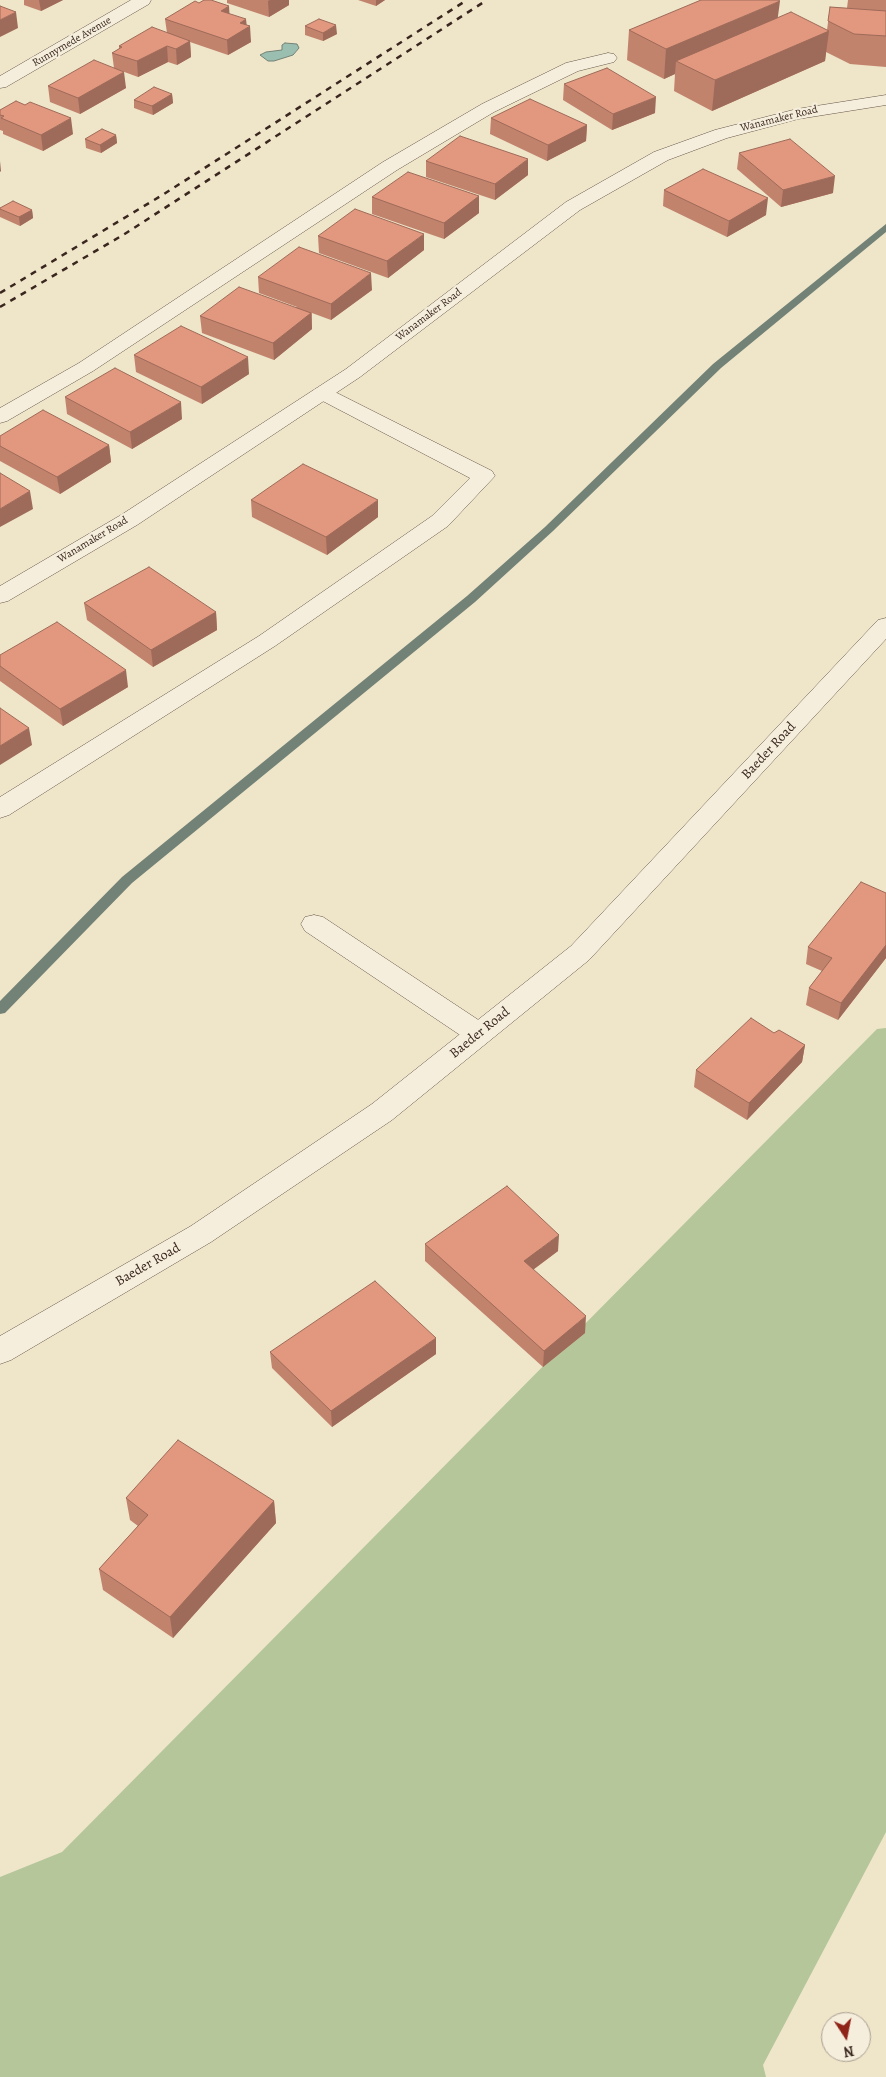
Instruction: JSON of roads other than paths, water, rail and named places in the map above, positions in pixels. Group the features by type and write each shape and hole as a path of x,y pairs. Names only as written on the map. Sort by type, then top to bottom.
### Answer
{"street":[{"name":"Runnymede Avenue","path":"0,83 143,0"},
{"path":"0,417 86,367 390,166 488,108 572,67 608,58"},
{"name":"Wanamaker Road","path":"0,596 129,520 353,373 572,206 661,156 721,134 797,114 886,100"},
{"path":"0,809 275,636 440,521 484,476 322,393"},
{"name":"Baeder Road","path":"0,1351 201,1234 382,1112 580,953 886,625"},
{"path":"314,924 479,1034"}],"waterway":[{"path":"0,1009 127,880 471,599 549,529 717,366 886,227"}],"railway":[{"path":"0,293 164,194 467,0"},
{"path":"0,307 123,235 487,0"}]}
